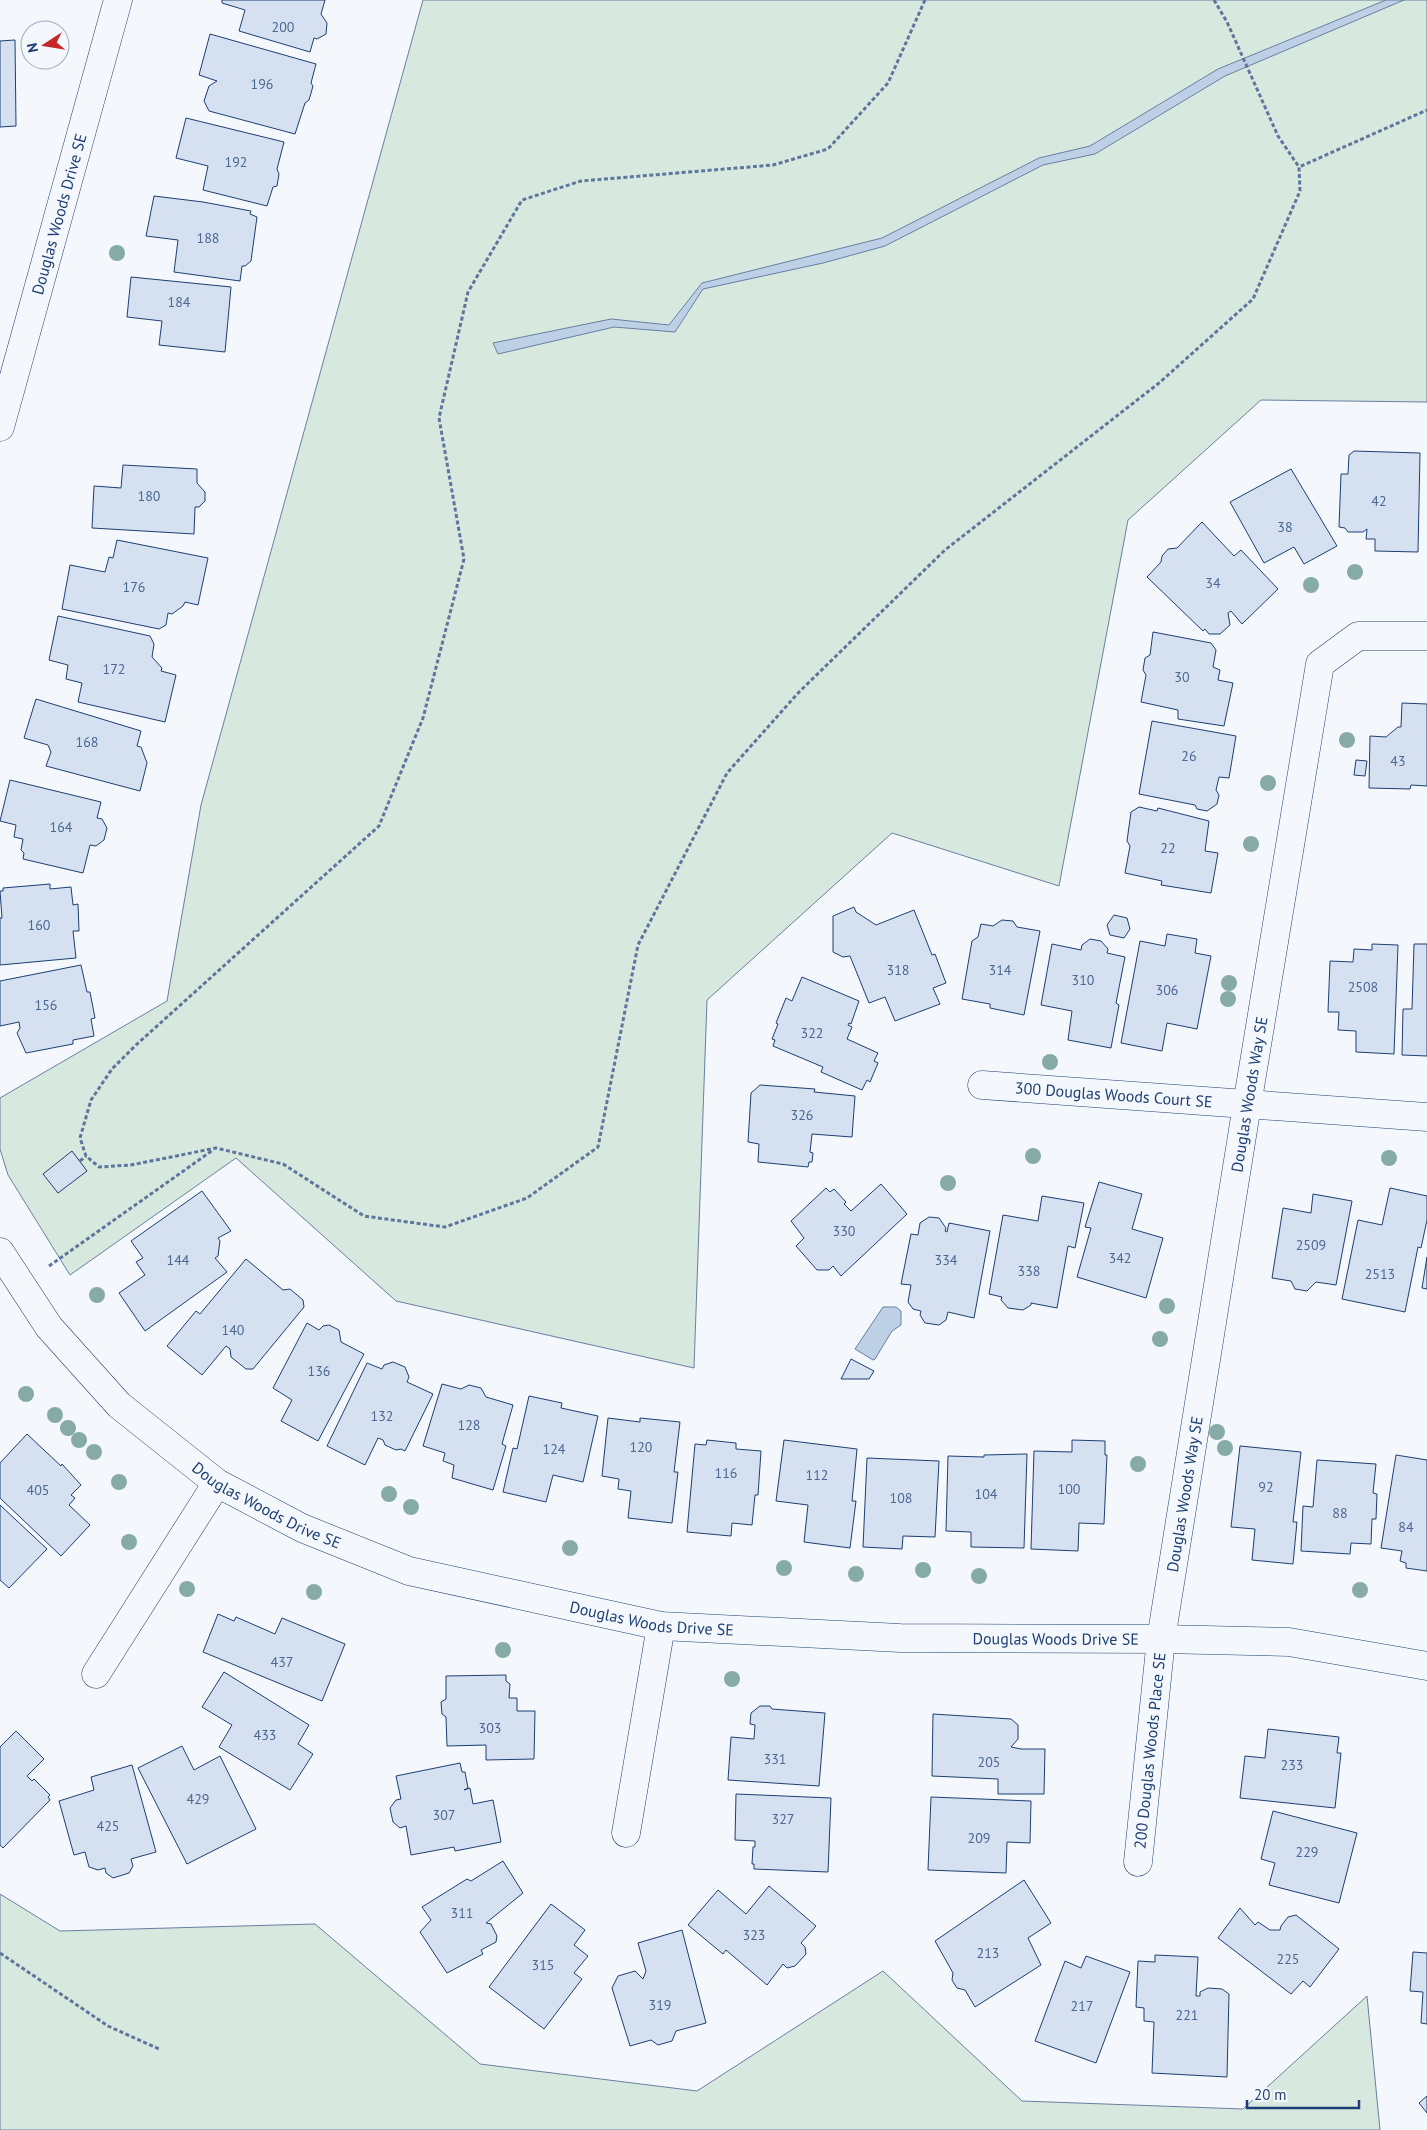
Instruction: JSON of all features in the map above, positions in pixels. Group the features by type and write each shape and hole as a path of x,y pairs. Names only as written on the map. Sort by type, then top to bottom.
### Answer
{"street":[{"name":"Douglas Woods Drive SE","path":"2,410 118,0"},
{"name":"Douglas Woods Way SE","path":"1162,1639 1247,1105 1320,664 1358,636 1427,636"},
{"name":"300 Douglas Woods Court SE","path":"982,1085 1427,1117"},
{"name":"Douglas Woods Drive SE","path":"0,1252 49,1327 120,1405 217,1483 302,1528 409,1571 661,1626 900,1638 1162,1639 1289,1642 1427,1666"},
{"path":"96,1674 217,1483"},
{"path":"626,1833 661,1626"},
{"name":"200 Douglas Woods Place SE","path":"1138,1862 1162,1639"}],"path":[{"path":"925,0 888,83 828,149 773,165 581,181 522,200 468,292 456,341 439,418 464,558 423,718 379,826 136,1045 112,1069 91,1100 80,1138 86,1156 100,1167 131,1165 216,1148 283,1164 364,1216 444,1227 527,1198 598,1147 638,945 727,773 799,692 946,550 1159,383 1253,299 1300,190 1299,167 1278,136 1228,22 1214,0"},
{"path":"1299,167 1427,110"},
{"path":"46,1268 216,1148"},
{"path":"80,1161 86,1156"},
{"path":"0,1952 108,2026 159,2049"}],"shaded area":[{"path":"423,0 1427,0 1427,402 1261,400 1128,520 1059,886 892,833 707,1000 694,1368 396,1301 236,1158 70,1275 8,1175 0,1149 0,1098 167,1001 201,805"},
{"path":"0,1894 60,1931 315,1924 480,2064 697,2091 883,1971 1022,2101 1243,2109 1367,1996 1380,2130 0,2130"}],"water":[{"path":"1386,0 1404,0 1225,76 1095,154 1043,165 885,246 823,263 703,289 675,332 614,327 498,354 493,343 611,319 669,325 702,283 882,238 1039,158 1090,146 1218,69"},
{"path":"883,1307 896,1307 901,1311 901,1325 892,1331 873,1360 855,1349"}],"building":[{"path":"222,0 325,0 321,14 327,23 326,34 317,39 314,38 310,52 239,31 245,10 222,3"},
{"path":"210,34 316,64 309,100 305,103 295,134 209,111 204,101 209,86 217,81 199,75"},
{"path":"15,40 16,126 0,127 0,41"},
{"path":"186,118 284,142 277,169 279,174 277,186 273,187 267,206 203,190 208,166 176,158"},
{"path":"154,196 203,202 251,211 250,214 257,217 251,261 242,266 240,281 174,272 178,240 146,236"},
{"path":"131,277 231,287 225,352 159,345 162,321 127,317"},
{"path":"1354,451 1420,453 1418,552 1375,551 1375,539 1366,539 1367,529 1363,532 1348,532 1345,528 1339,527 1341,474 1348,474 1349,455"},
{"path":"123,465 197,469 197,483 205,492 205,501 199,507 195,507 194,534 92,528 94,486 121,488"},
{"path":"1291,469 1337,546 1304,564 1294,547 1264,563 1230,502"},
{"path":"1202,522 1234,556 1241,550 1278,589 1242,624 1231,611 1228,613 1230,625 1220,634 1209,634 1205,629 1203,631 1147,577 1161,562 1162,556 1168,549 1177,548"},
{"path":"117,540 208,558 198,605 185,602 183,606 172,614 168,613 166,625 159,629 62,609 70,565 105,572 109,557 113,558"},
{"path":"58,616 150,636 154,644 152,657 162,668 161,671 176,675 165,722 78,702 82,683 66,679 68,665 49,660"},
{"path":"1153,632 1211,643 1216,650 1213,667 1220,670 1218,680 1233,683 1224,726 1178,719 1178,710 1141,702 1146,675 1143,670 1145,658 1150,655"},
{"path":"36,699 141,731 137,746 141,747 147,763 140,791 46,766 51,752 48,745 24,738"},
{"path":"1402,703 1427,704 1427,786 1411,785 1410,789 1369,788 1370,736 1386,737 1398,727 1401,727"},
{"path":"1152,721 1236,736 1229,778 1219,777 1216,790 1219,795 1217,804 1207,811 1197,809 1195,805 1139,794"},
{"path":"1356,760 1367,761 1365,776 1354,775"},
{"path":"10,780 101,802 97,818 102,819 107,828 104,840 96,846 90,845 83,873 23,859 24,853 21,850 23,839 14,837 16,825 0,821"},
{"path":"1139,807 1157,811 1158,808 1209,821 1205,851 1218,853 1211,893 1161,885 1162,881 1125,873 1130,846 1127,841 1131,812"},
{"path":"50,884 50,889 71,887 73,905 78,904 79,931 73,931 76,958 0,965 0,918 2,918 0,891 3,891 3,888"},
{"path":"854,907 856,912 876,925 914,910 932,955 935,954 946,983 933,988 940,1004 895,1021 885,997 869,1003 850,956 843,957 833,952 833,916"},
{"path":"1114,915 1127,918 1130,929 1124,938 1110,935 1107,925"},
{"path":"1002,920 1013,921 1017,927 1040,931 1024,1015 990,1008 990,1004 962,999 972,941 978,937 981,924 993,926"},
{"path":"1167,934 1197,939 1195,953 1211,956 1197,1029 1167,1023 1162,1051 1121,1043 1140,941 1165,946"},
{"path":"1090,939 1101,941 1108,949 1107,953 1125,957 1116,1003 1119,1005 1111,1048 1068,1040 1072,1011 1041,1005 1052,944 1081,950 1082,945"},
{"path":"1372,944 1398,945 1394,1054 1356,1052 1356,1031 1338,1030 1339,1012 1328,1012 1330,961 1353,962 1354,949 1372,950"},
{"path":"1414,944 1427,944 1427,1056 1402,1055 1403,1009 1412,1009"},
{"path":"81,965 87,992 90,992 95,1018 91,1019 94,1036 73,1040 73,1044 26,1053 17,1033 20,1028 19,1022 0,1026 0,981"},
{"path":"802,977 859,1001 851,1024 849,1023 848,1025 852,1027 847,1039 878,1053 874,1061 878,1063 870,1082 867,1080 862,1090 821,1072 823,1067 773,1046 775,1040 772,1039 778,1024 776,1023 786,998 792,1001"},
{"path":"760,1085 815,1089 814,1092 855,1096 852,1137 812,1134 810,1152 813,1153 812,1162 809,1162 808,1167 758,1162 759,1144 748,1142 751,1093"},
{"path":"72,1151 87,1171 58,1193 43,1174"},
{"path":"1099,1182 1142,1194 1132,1229 1163,1238 1146,1298 1077,1277 1091,1228 1085,1227"},
{"path":"881,1184 907,1214 841,1276 833,1266 829,1270 817,1270 796,1246 804,1238 791,1221 826,1188 830,1192 834,1189 846,1202 844,1204 851,1211"},
{"path":"1390,1188 1427,1196 1427,1220 1421,1248 1418,1247 1405,1312 1342,1299 1358,1220 1382,1225"},
{"path":"202,1191 231,1231 218,1238 220,1241 218,1256 215,1258 227,1272 145,1331 119,1293 145,1275 136,1262 143,1258 131,1241"},
{"path":"1313,1194 1352,1201 1336,1285 1316,1282 1307,1291 1295,1289 1291,1281 1272,1278 1283,1208 1311,1213"},
{"path":"1042,1196 1084,1203 1075,1248 1068,1246 1057,1308 1031,1303 1031,1305 1023,1310 1008,1308 1001,1300 1002,1297 989,1294 1003,1215 1038,1221"},
{"path":"929,1217 939,1218 947,1232 949,1223 990,1231 974,1318 948,1312 946,1320 939,1325 925,1323 920,1315 921,1311 913,1309 908,1302 911,1285 901,1284 911,1234 918,1235 920,1223"},
{"path":"1427,1257 1427,1289 1422,1288"},
{"path":"246,1259 283,1290 290,1289 303,1300 304,1307 253,1369 246,1369 231,1357 230,1349 226,1346 202,1375 167,1346 196,1311 200,1314"},
{"path":"307,1323 319,1330 323,1326 329,1325 339,1330 341,1342 364,1354 318,1441 281,1421 292,1400 273,1388"},
{"path":"851,1359 874,1371 869,1379 841,1379"},
{"path":"393,1362 405,1367 409,1377 407,1382 433,1394 405,1451 401,1449 396,1450 385,1445 383,1440 378,1438 365,1465 327,1446 367,1363 382,1369 384,1365"},
{"path":"442,1384 461,1389 469,1385 481,1388 486,1397 513,1405 502,1444 506,1446 493,1490 452,1478 454,1465 443,1461 445,1453 423,1446"},
{"path":"529,1396 562,1403 561,1408 598,1416 583,1482 553,1475 546,1502 503,1492 513,1448 517,1449"},
{"path":"608,1418 640,1422 640,1418 680,1422 674,1472 678,1472 672,1523 628,1518 631,1491 618,1489 619,1479 602,1476"},
{"path":"27,1434 61,1466 62,1464 81,1485 71,1495 75,1498 69,1505 90,1525 61,1556 0,1498 0,1463"},
{"path":"707,1440 736,1443 736,1449 761,1451 758,1495 755,1495 752,1525 732,1523 731,1536 687,1532 695,1444 706,1445"},
{"path":"784,1440 857,1449 852,1501 856,1501 850,1548 804,1542 808,1505 776,1501"},
{"path":"1072,1440 1105,1441 1105,1455 1107,1455 1104,1524 1079,1523 1078,1551 1031,1549 1034,1451 1072,1452"},
{"path":"1240,1446 1301,1452 1293,1522 1297,1522 1293,1564 1252,1560 1255,1529 1231,1527"},
{"path":"1027,1454 1024,1548 971,1547 971,1532 946,1531 948,1456 984,1457 984,1455"},
{"path":"1396,1455 1427,1460 1427,1571 1406,1568 1406,1563 1400,1561 1402,1551 1381,1548"},
{"path":"867,1458 939,1461 935,1537 903,1536 902,1549 863,1547"},
{"path":"1317,1460 1376,1464 1373,1493 1377,1494 1376,1519 1372,1519 1371,1544 1351,1543 1350,1554 1301,1551 1303,1506 1313,1507"},
{"path":"0,1505 47,1549 9,1588 0,1580"},
{"path":"218,1614 234,1621 236,1617 275,1634 282,1618 345,1644 322,1701 203,1652"},
{"path":"224,1672 309,1725 298,1744 313,1754 290,1790 219,1747 232,1725 202,1707"},
{"path":"506,1675 506,1681 510,1684 509,1698 517,1698 517,1711 535,1711 534,1759 486,1760 486,1745 447,1746 446,1717 442,1714 441,1702 446,1699 446,1676"},
{"path":"760,1706 770,1706 772,1709 825,1713 819,1786 728,1780 731,1737 754,1739 755,1725 750,1724 751,1713"},
{"path":"933,1714 1011,1719 1018,1725 1018,1739 1011,1747 1045,1749 1044,1794 998,1794 998,1779 932,1776"},
{"path":"1268,1729 1339,1737 1337,1753 1341,1753 1335,1808 1240,1798 1245,1756 1265,1758"},
{"path":"16,1731 44,1759 27,1776 32,1781 34,1779 50,1795 48,1797 50,1800 3,1848 0,1845 0,1747"},
{"path":"182,1746 194,1770 220,1756 256,1829 187,1864 138,1768"},
{"path":"460,1763 462,1772 465,1772 468,1788 464,1790 470,1788 473,1804 493,1800 501,1842 455,1851 454,1847 411,1855 406,1826 400,1828 393,1822 390,1808 396,1800 401,1799 396,1776"},
{"path":"132,1765 156,1852 131,1859 133,1866 129,1873 113,1878 106,1873 105,1868 98,1870 89,1867 85,1852 74,1855 59,1801 94,1790 91,1777"},
{"path":"736,1794 831,1798 828,1872 754,1869 754,1864 752,1864 755,1841 735,1840"},
{"path":"931,1797 1031,1801 1030,1843 1007,1842 1006,1873 928,1870"},
{"path":"1273,1811 1357,1833 1339,1903 1269,1885 1275,1863 1261,1859"},
{"path":"503,1861 523,1893 486,1923 491,1924 497,1936 496,1942 481,1950 483,1954 447,1973 420,1932 431,1920 422,1907 467,1879 471,1881"},
{"path":"1024,1880 1051,1923 1028,1938 1041,1965 975,2007 965,1990 957,1988 952,1980 953,1973 935,1941"},
{"path":"769,1886 816,1926 801,1943 805,1947 806,1954 795,1966 787,1968 783,1964 767,1985 726,1950 723,1954 688,1925 718,1890 746,1914"},
{"path":"551,1904 585,1930 574,1945 588,1956 574,1973 582,1979 544,2029 489,1987"},
{"path":"1240,1908 1255,1925 1258,1922 1270,1930 1280,1930 1288,1917 1296,1915 1339,1949 1310,1987 1303,1981 1291,1994 1218,1938"},
{"path":"682,1930 706,2023 676,2031 672,2041 658,2045 651,2040 630,2046 612,1988 618,1976 635,1971 643,1979 646,1971 638,1943"},
{"path":"1413,1952 1427,1953 1427,2024 1421,2023 1423,1992 1410,1991"},
{"path":"1155,1955 1198,1957 1196,1996 1200,1996 1200,1992 1208,1988 1222,1989 1229,1994 1227,2077 1152,2073 1154,2022 1144,2021 1144,2008 1136,2007 1138,1961 1155,1962"},
{"path":"1086,1956 1130,1972 1096,2063 1035,2041 1065,1961 1081,1968"},
{"path":"1427,2096 1427,2113 1419,2103"}]}
